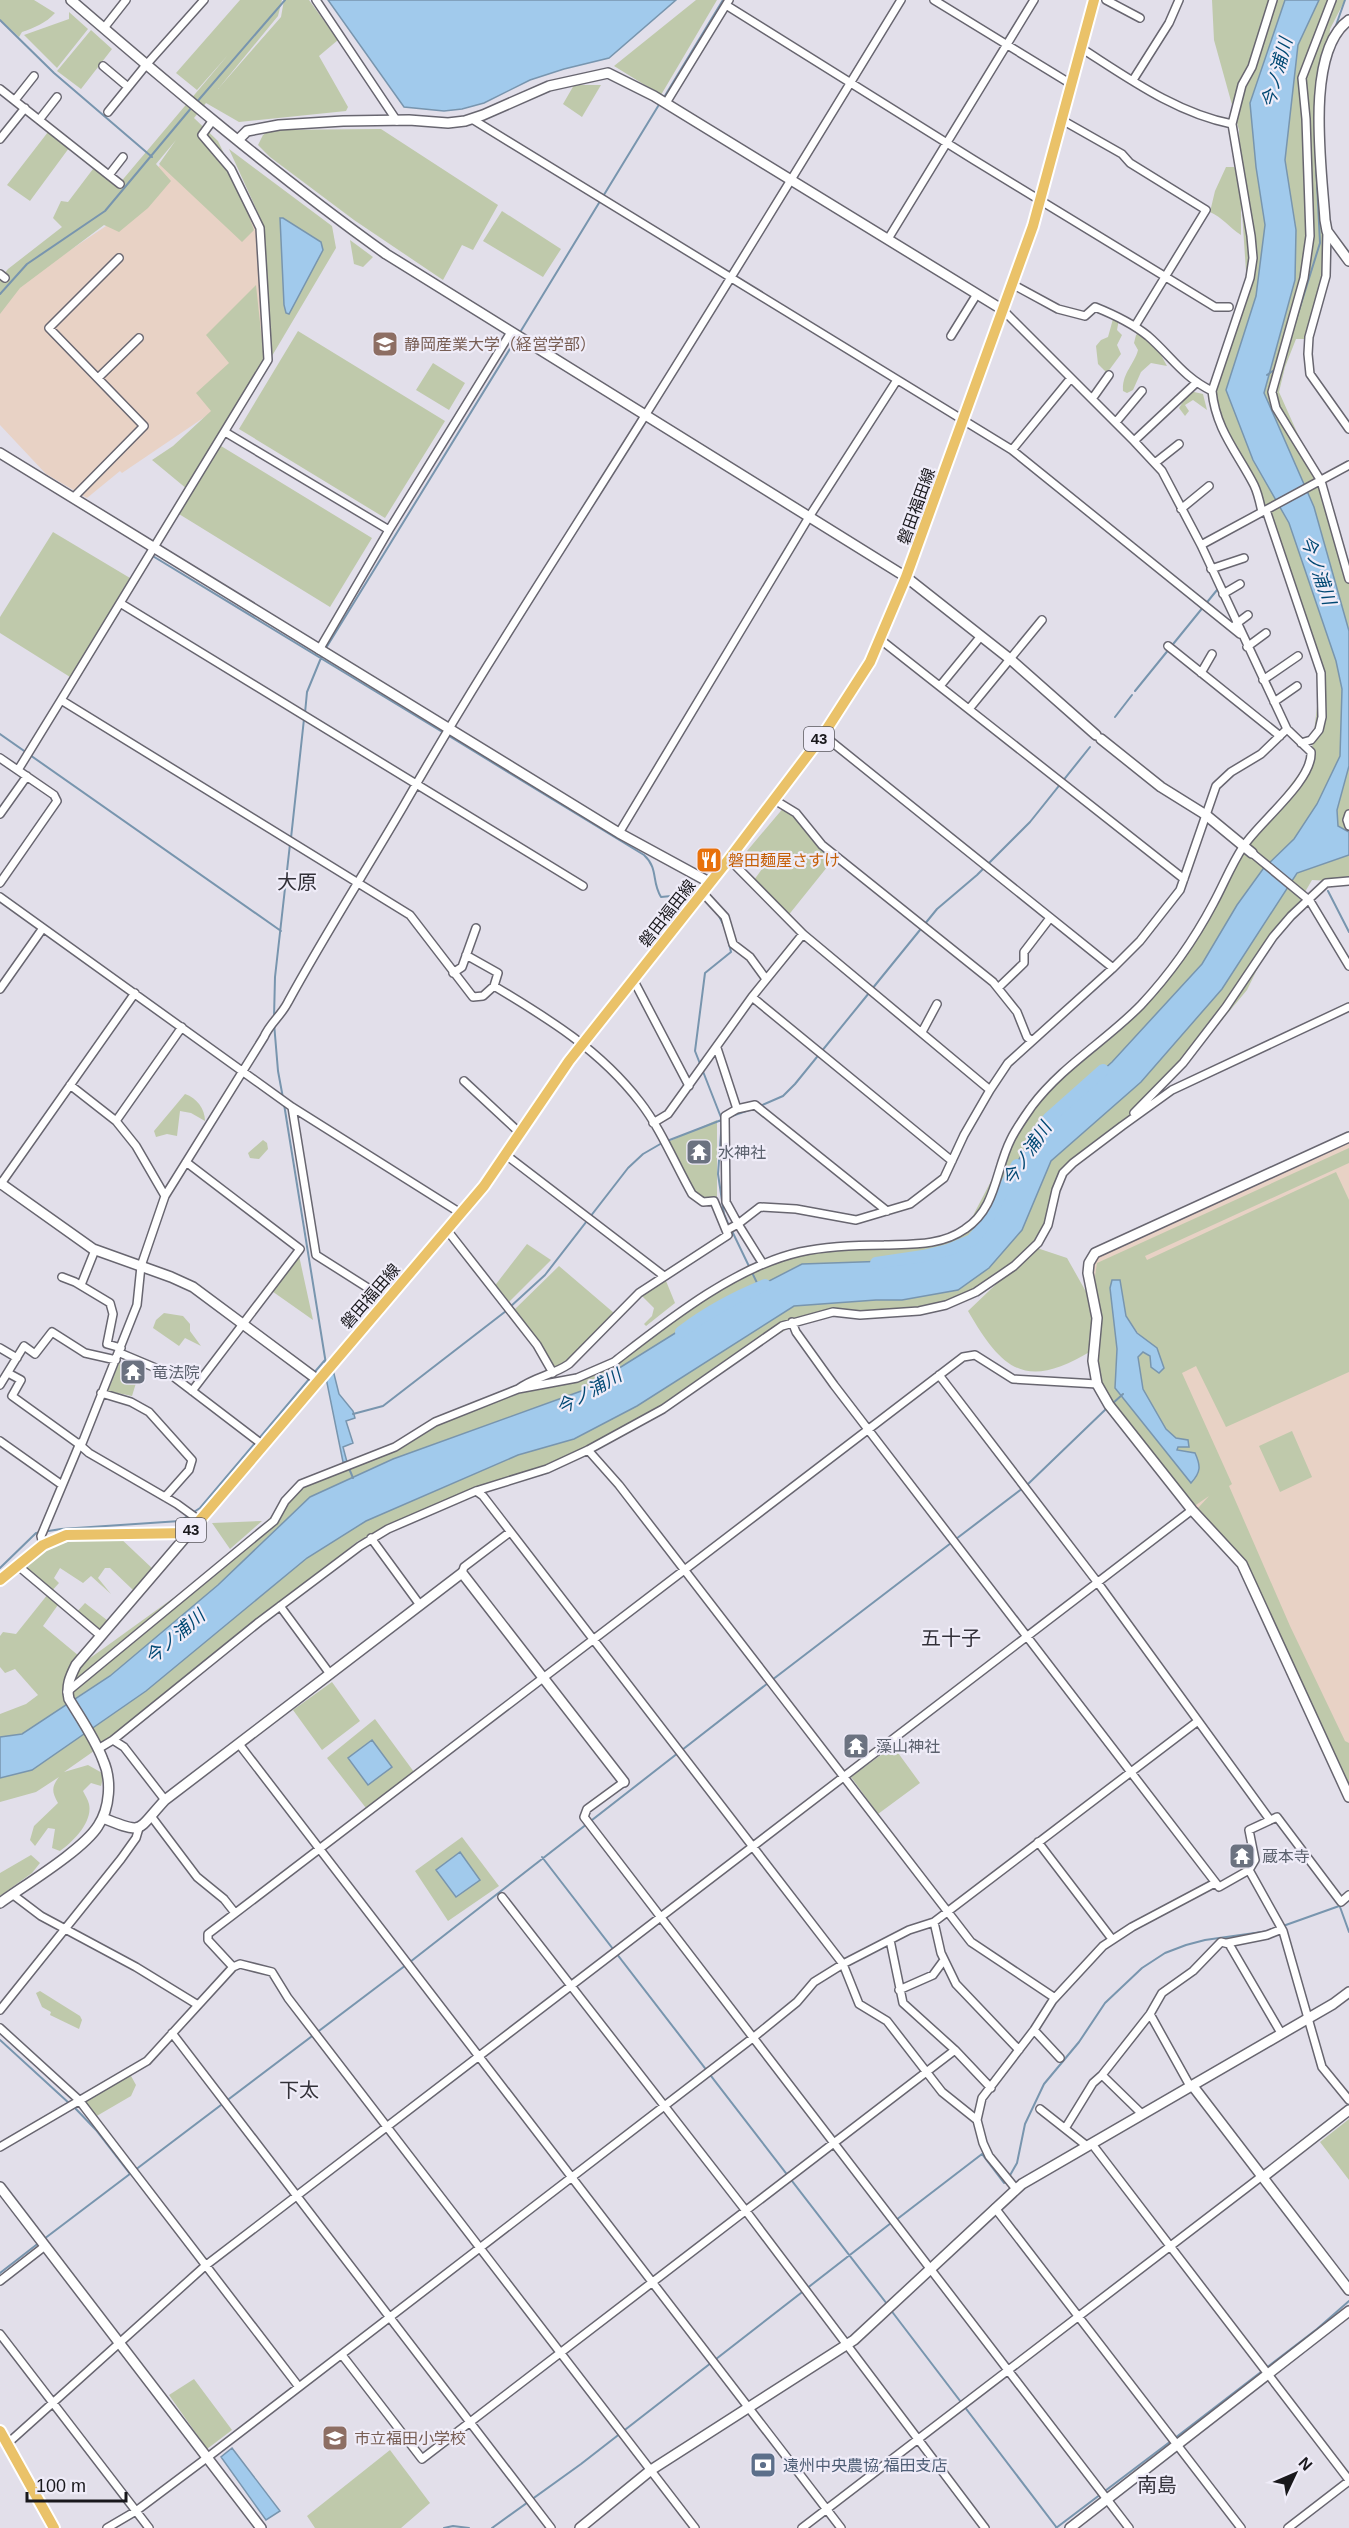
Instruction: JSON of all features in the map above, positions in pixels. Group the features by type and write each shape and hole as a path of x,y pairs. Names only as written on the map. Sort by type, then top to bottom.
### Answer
{"main road":[{"name":"磐田福田線","path":"189,1533 462,1214 521,1134 582,1043 634,981 729,859 823,735 856,685 881,640 906,577 1003,310 1040,200 1094,0"},
{"name":"43","path":"0,1580 43,1545 66,1535 189,1533"},
{"path":"0,2431 4,2445 54,2528"}],"street":[{"path":"104,28 126,0"},
{"path":"316,0 397,121"},
{"path":"43,1545 41,1536 119,1354 137,1305 141,1266 165,1196 244,1071 270,1024 279,1017 286,1006 448,728 645,415 901,0"},
{"path":"934,0 1071,84"},
{"path":"888,239 1034,0"},
{"path":"1106,0 1140,18"},
{"path":"1133,80 1169,23 1179,0"},
{"path":"1273,0 1252,67 1242,85 1232,124 1253,258 1250,278 1212,391 1214,410 1221,429 1266,510 1321,672 1323,694 1319,730 1311,740 1301,743"},
{"path":"1332,0 1302,78 1306,119 1310,236 1304,278 1272,392 1276,408 1318,482 1349,579"},
{"path":"108,112 200,1"},
{"path":"76,2 146,65 213,120 344,224 386,254 906,577 1010,659 1098,737 1161,787 1206,815 1310,901 1349,966"},
{"path":"666,103 728,3 946,143 1215,307 1229,307"},
{"path":"1349,20 1340,26 1324,62 1319,94 1327,231 1326,276 1309,337 1310,374 1349,429"},
{"path":"1081,48 1184,110 1208,119 1232,124"},
{"path":"103,66 128,87"},
{"path":"68,1695 274,1521 285,1501 301,1484 394,1447 435,1422 518,1389 577,1378 599,1370 614,1362 717,1289 763,1264 816,1249 925,1244 951,1238 977,1220 992,1196 1011,1139 1034,1103 1062,1074 1141,1005 1164,978 1184,952 1213,905 1243,847 1295,787 1311,758 1311,753 1287,729 1201,545 1162,471 1116,422 1003,310 666,103 608,72 549,86 472,119 448,123 397,121 279,125 247,131 238,140"},
{"path":"15,100 34,76"},
{"path":"0,89 120,184"},
{"path":"39,120 57,97"},
{"path":"0,139 25,108"},
{"path":"472,119 1012,450 1242,636"},
{"path":"18,770 268,360 260,228 231,169 202,135 213,120"},
{"path":"1062,120 1122,154 1130,163 1206,210 1135,326"},
{"path":"110,175 123,157"},
{"path":"1327,231 1345,246 1349,261"},
{"path":"73,498 144,426 49,328 119,258"},
{"path":"1012,284 1058,309 1085,316 1095,307 1124,318 1150,338 1178,369 1212,391"},
{"path":"951,336 977,294"},
{"path":"323,652 389,530 511,332"},
{"path":"98,378 139,338"},
{"path":"1092,399 1109,375"},
{"path":"1012,450 1071,378"},
{"path":"619,833 809,517 897,380"},
{"path":"1134,441 1196,382"},
{"path":"1116,422 1142,391"},
{"path":"225,432 389,530"},
{"path":"1155,464 1179,444"},
{"path":"0,453 706,887 725,917 733,944 750,957 766,979"},
{"path":"1201,545 1349,465"},
{"path":"1181,509 1209,486"},
{"path":"1211,569 1244,558"},
{"path":"1223,594 1240,584"},
{"path":"120,603 583,886"},
{"path":"1236,624 1248,615"},
{"path":"969,709 1042,621"},
{"path":"1247,647 1266,633"},
{"path":"940,686 981,636"},
{"path":"881,640 1184,879"},
{"path":"1170,648 1280,736"},
{"path":"1201,673 1212,654"},
{"path":"1263,681 1298,656"},
{"path":"1274,702 1297,686"},
{"path":"61,700 410,915 473,997 483,996 494,986 498,973 466,955"},
{"path":"727,1230 760,1207 796,1209 856,1220 910,1204 944,1178 990,1090 1008,1063 1140,941 1180,890 1216,786 1231,772 1261,754 1287,729"},
{"path":"823,735 1113,968"},
{"path":"0,758 54,795 57,801 0,883"},
{"path":"0,814 27,776"},
{"path":"773,799 796,813 822,845 998,988 1017,1012 1027,1037 1032,1041"},
{"path":"1349,814 1347,820 1349,826"},
{"path":"729,859 803,934 990,1090"},
{"path":"1122,1126 1183,1063 1226,1006 1273,937 1291,916 1329,882 1349,881"},
{"path":"0,897 292,1107 462,1214"},
{"path":"998,988 1024,963 1024,952 1050,918"},
{"path":"0,989 43,928"},
{"path":"453,973 462,967 476,928"},
{"path":"653,1123 668,1114 752,997 803,934"},
{"path":"634,981 689,1086"},
{"path":"494,986 558,1025 593,1051 640,1102 692,1194 703,1202 714,1201 728,1234 639,1293 569,1364 553,1373 528,1381 518,1389"},
{"path":"135,993 0,1184 95,1250 193,1287 243,1324 325,1372"},
{"path":"752,997 952,1161"},
{"path":"922,1032 937,1005"},
{"path":"98,1749 113,1740 280,1606 371,1538 412,1517 476,1491 547,1469 588,1450 663,1409 782,1326 833,1312 860,1315 919,1311 946,1305 976,1292 1014,1266 1038,1243 1048,1225 1056,1190 1063,1173 1073,1163 1172,1090 1349,1007"},
{"path":"116,1120 182,1027"},
{"path":"717,1048 737,1109"},
{"path":"464,1081 521,1134"},
{"path":"70,1085 116,1120 136,1146 165,1196"},
{"path":"292,1107 316,1255 387,1300"},
{"path":"763,1264 726,1203 725,1119 737,1109 758,1107 887,1211"},
{"path":"1349,1137 1095,1253 1089,1263 1088,1273 1097,1318 1093,1361 1097,1384 1109,1405 1192,1510 1242,1564 1349,1797"},
{"path":"506,1155 664,1276"},
{"path":"186,1162 300,1249 192,1391"},
{"path":"447,1230 537,1346 553,1373"},
{"path":"81,1285 95,1250"},
{"path":"62,1277 81,1285 110,1303 113,1314 107,1344 119,1354"},
{"path":"792,1322 795,1332 868,1429 1218,1887 1249,1870 1255,1860 1249,1830 1277,1817 1341,1902 1349,1895"},
{"path":"0,1385 24,1346 36,1354 52,1332 85,1353 119,1354 160,1369 263,1445"},
{"path":"0,1348 17,1358"},
{"path":"233,1968 208,1941 208,1934 963,1357 975,1355 1013,1379 1097,1384"},
{"path":"8,1373 21,1380 12,1396 80,1443 89,1453 165,1497 199,1520"},
{"path":"939,1375 1098,1583 1270,1820"},
{"path":"101,1393 132,1402 149,1412 192,1460 184,1477 165,1497"},
{"path":"0,1441 62,1485"},
{"path":"588,1450 619,1485 971,1942 1054,1998"},
{"path":"476,1491 483,1496 843,1964 859,2004 886,2021 942,2092 977,2120"},
{"path":"4,2445 205,2266 1192,1510"},
{"path":"0,2010 121,1859 136,1838 139,1828 165,1800 462,1573 464,1567 510,1532"},
{"path":"0,1903 80,1846 103,1818 109,1785 107,1771 98,1749 68,1695 69,1680 76,1665 189,1533"},
{"path":"371,1538 420,1605"},
{"path":"17,1565 101,1636"},
{"path":"462,1573 543,1677 549,1689 624,1782 587,1809 585,1818 1130,2528"},
{"path":"280,1606 330,1674"},
{"path":"107,2528 136,2511 208,2457 754,2037 797,2002 814,1982 843,1964 909,1930 934,1922 1198,1721"},
{"path":"113,1740 124,1747 165,1800"},
{"path":"239,1744 841,2528"},
{"path":"151,1816 197,1877 224,1899 235,1913"},
{"path":"103,1818 131,1829 139,1828"},
{"path":"1038,1842 1112,1940"},
{"path":"1249,1870 1282,1929 1322,2067 1349,2100"},
{"path":"1016,2189 989,2156 977,2120 979,2107 991,2088 1034,2030 1054,1998 1112,1940 1215,1883"},
{"path":"12,1894 37,1914 136,1967 198,2005"},
{"path":"502,1897 665,2105 985,2528"},
{"path":"934,1922 944,1960 956,1984 1019,2050"},
{"path":"1066,2127 1093,2083 1102,2075 1150,2014 1167,1988 1193,1971 1221,1942 1227,1943 1267,1935 1282,1929"},
{"path":"890,1940 903,2003 956,2050 991,2088"},
{"path":"1227,1943 1281,2034"},
{"path":"899,1990 933,1975 944,1960"},
{"path":"0,2146 147,2061 233,1968 240,1964 272,1972 288,1998 695,2528"},
{"path":"580,2528 651,2470 865,2331 1016,2189 1347,1997"},
{"path":"1150,2014 1191,2086 1349,2290"},
{"path":"0,2028 79,2100 299,2387"},
{"path":"1034,2030 1060,2058"},
{"path":"172,2033 551,2528"},
{"path":"342,2355 422,2459 956,2050"},
{"path":"1102,2075 1142,2115"},
{"path":"1040,2109 1089,2145 1349,2481 1288,2528"},
{"path":"802,2528 1349,2110"},
{"path":"0,2187 261,2528"},
{"path":"996,2208 1241,2528"},
{"path":"0,2281 45,2246"},
{"path":"1070,2528 1349,2311"},
{"path":"0,2334 149,2528"}],"shaded area":[{"path":"190,128 253,217 261,240 267,357 252,385 122,473 120,471 87,498 46,474 0,425 0,311 17,289 39,271 115,220"},
{"path":"1349,1137 1349,1788 1242,1564 1192,1510 1097,1384 1089,1263 1095,1253"}],"green space":[{"path":"0,0 34,0 55,13 40,25 22,32 19,37 0,19"},
{"path":"240,0 282,0 278,16 218,89 281,17 284,0 309,0 338,40 319,56 348,107 346,111 239,122 206,103 194,118 218,141 233,173 254,230 242,242 159,164 176,140 156,164 171,181 148,208 119,232 104,225 20,288 0,314 0,279 8,269 62,227 53,218 61,201 68,202 96,165 119,184 228,55 197,90 176,73"},
{"path":"696,0 717,0 661,95 614,66"},
{"path":"1212,0 1345,0 1330,29 1324,95 1326,265 1308,339 1296,339 1285,367 1279,392 1304,448 1324,479 1321,481 1349,579 1349,882 1312,880 1291,916 1273,937 1247,990 1188,1061 1116,1131 1064,1177 1044,1232 1034,1247 1067,1258 1089,1297 1094,1345 1098,1320 1095,1276 1097,1263 1349,1148 1349,1163 1145,1256 1147,1260 1336,1172 1349,1200 1349,1372 1226,1427 1196,1366 1182,1373 1232,1484 1229,1486 1290,1626 1345,1741 1349,1743 1349,1788 1246,1562 1198,1508 1209,1496 1193,1507 1118,1412 1101,1384 1093,1350 1051,1370 1034,1372 1019,1369 1006,1361 993,1349 981,1332 968,1311 1014,1267 976,1292 924,1309 803,1319 700,1384 594,1443 536,1472 469,1494 358,1541 141,1718 64,1772 88,1765 104,1774 101,1786 91,1783 83,1791 89,1802 88,1818 76,1837 60,1851 52,1848 55,1829 48,1828 35,1846 30,1840 34,1826 58,1803 53,1790 59,1777 36,1792 0,1802 0,1714 26,1704 38,1695 15,1669 5,1673 0,1667 0,1636 3,1632 16,1634 48,1594 60,1602 43,1626 79,1656 75,1669 241,1549 301,1484 377,1454 440,1420 610,1364 677,1316 770,1261 841,1247 925,1244 966,1229 1023,1120 1058,1078 1159,984 1206,915 1243,847 1311,758 1321,672 1253,485 1227,444 1212,391 1247,286 1241,197 1241,235 1210,212 1215,191 1226,167 1234,167 1241,180 1239,130 1214,40","holes":["1120,1280 1126,1316 1163,1368 1159,1373 1151,1367 1150,1356 1143,1352 1138,1357 1143,1389 1166,1429 1176,1438 1177,1451 1191,1483 1115,1388"]},
{"path":"69,12 88,29 57,68 24,35 69,19"},
{"path":"91,30 112,49 81,89 57,71"},
{"path":"574,85 601,85 582,117 563,104"},
{"path":"381,129 498,205 473,250 462,245 443,280 354,220 270,157 258,145 263,135 270,130"},
{"path":"48,132 69,148 30,201 7,185"},
{"path":"229,149 332,226 336,248 272,356 263,224"},
{"path":"502,211 561,249 543,277 483,241"},
{"path":"350,240 373,257 363,267 354,264"},
{"path":"256,285 264,360 187,489 152,460 173,446 211,411 196,393 229,363 206,335"},
{"path":"1113,319 1119,319 1117,330 1122,335 1117,345 1121,354 1107,373 1098,364 1096,346 1108,337"},
{"path":"298,331 445,421 385,518 239,429"},
{"path":"1141,331 1154,342 1167,366 1151,363 1141,372 1133,390 1127,393 1123,391 1124,379 1138,350 1134,343 1136,335"},
{"path":"433,363 465,383 449,410 416,390"},
{"path":"1190,391 1203,394 1207,410 1193,400 1185,405 1189,411 1185,416 1179,408"},
{"path":"221,446 372,538 330,607 179,514"},
{"path":"53,532 130,578 70,677 0,633 0,617"},
{"path":"785,806 836,856 787,917 754,880 762,869 747,851"},
{"path":"185,1094 200,1104 205,1121 191,1113 180,1111 177,1136 167,1134 156,1137 154,1131"},
{"path":"717,1120 717,1197 703,1198 691,1188 668,1142"},
{"path":"263,1140 267,1143 268,1149 259,1159 250,1158 248,1153"},
{"path":"527,1244 551,1260 508,1303 493,1288"},
{"path":"298,1251 313,1320 269,1289"},
{"path":"559,1266 614,1313 563,1366 553,1368 513,1311"},
{"path":"664,1276 675,1303 646,1326 644,1324 652,1316 654,1308 639,1293"},
{"path":"164,1313 183,1316 190,1324 190,1331 201,1346 185,1338 179,1346 153,1328 156,1320"},
{"path":"119,1363 125,1365 121,1375 136,1383 132,1396 108,1391"},
{"path":"1292,1431 1312,1477 1280,1492 1259,1446"},
{"path":"262,1521 230,1549 212,1523"},
{"path":"118,1536 154,1570 133,1590 110,1568 105,1568 98,1578 111,1594 91,1576 83,1583 60,1568 54,1578 59,1583 50,1593 23,1568 44,1551 55,1546 79,1540"},
{"path":"85,1603 112,1624 100,1635 75,1614"},
{"path":"332,1682 360,1721 322,1750 293,1710"},
{"path":"375,1719 414,1772 366,1808 327,1758"},
{"path":"893,1746 920,1783 878,1814 851,1777"},
{"path":"462,1837 499,1886 448,1921 415,1871"},
{"path":"31,1855 40,1863 32,1873 0,1896 0,1873"},
{"path":"40,1991 80,2016 82,2020 79,2029 50,2015 51,2012 42,2007 36,1993"},
{"path":"131,2076 136,2085 131,2096 95,2117 85,2101 95,2092 117,2080"},
{"path":"1349,2119 1349,2180 1320,2142"},
{"path":"194,2379 232,2430 207,2449 169,2395"},
{"path":"390,2450 430,2503 401,2528 315,2528 307,2516"}],"water":[{"path":"328,0 676,0 609,58 530,80 484,103 444,111 404,107"},
{"path":"1285,0 1319,0 1298,45 1285,160 1296,230 1295,280 1264,393 1314,507 1349,631 1349,766 1337,810 1338,826 1349,832 1349,855 1297,873 1222,989 1141,1082 1051,1161 1022,1230 989,1268 958,1290 902,1300 794,1306 637,1406 574,1439 518,1455 366,1521 307,1558 146,1691 32,1770 0,1778 0,1737 22,1734 110,1676 218,1585 310,1497 393,1459 584,1390 709,1312 802,1264 889,1261 948,1250 972,1240 983,1227 996,1198 1037,1129 1112,1062 1202,964 1237,905 1263,869 1294,839 1317,804 1340,756 1342,689 1336,661 1289,523 1253,460 1226,390 1256,296 1265,225 1256,167 1250,103"},
{"path":"280,218 321,242 323,250 289,314 286,313 284,305"},
{"path":"1112,1280 1120,1280 1126,1316 1137,1333 1157,1348 1164,1368 1159,1373 1151,1367 1150,1356 1143,1352 1138,1357 1143,1389 1166,1429 1176,1438 1188,1440 1189,1447 1178,1447 1177,1450 1195,1453 1199,1469 1191,1483 1115,1388 1117,1349 1110,1288"},
{"path":"333,1370 339,1394 353,1411 355,1418 346,1421 353,1443 343,1447 347,1462 343,1462 326,1378"},
{"path":"372,1740 392,1767 368,1785 348,1758"},
{"path":"460,1852 480,1880 456,1897 436,1870"},
{"path":"232,2448 280,2511 266,2520 221,2457"}],"waterway":[{"path":"196,103 285,0"},
{"path":"663,99 723,0"},
{"path":"1334,31 1345,0"},
{"path":"0,20 54,73 152,157"},
{"path":"519,334 660,103"},
{"path":"0,294 27,264 105,211 192,107"},
{"path":"1291,336 1320,243 1316,163"},
{"path":"326,648 516,339"},
{"path":"1267,375 1277,368"},
{"path":"151,555 444,733"},
{"path":"1135,691 1217,590"},
{"path":"305,713 307,692 323,653"},
{"path":"1115,717 1132,695"},
{"path":"291,838 304,719"},
{"path":"0,734 281,931"},
{"path":"449,736 644,855 652,865 656,886 661,897 692,894"},
{"path":"872,989 937,909 977,875 1030,822 1090,747"},
{"path":"274,1018 275,977 290,844"},
{"path":"1328,891 1349,932"},
{"path":"718,914 725,928"},
{"path":"728,939 731,952 705,973 695,1051 722,1120 718,1174 724,1214 729,1226"},
{"path":"760,1106 783,1096 795,1084 869,993"},
{"path":"274,1023 283,1098"},
{"name":"今ノ浦川","path":"1037,1133 1049,1118 1103,1070"},
{"path":"284,1104 326,1364"},
{"path":"729,1117 755,1108"},
{"path":"667,1141 724,1119"},
{"path":"510,1307 545,1275 628,1168 643,1154 662,1143"},
{"name":"今ノ浦川","path":"876,1263 923,1256 948,1250 972,1240 983,1227 1017,1165"},
{"path":"732,1231 759,1287"},
{"name":"今ノ浦川","path":"681,1332 722,1306 765,1285"},
{"path":"353,1414 383,1406 506,1311"},
{"path":"313,1374 325,1360"},
{"path":"0,1568 36,1533 61,1529 180,1521 200,1508 310,1378"},
{"path":"1112,1404 1123,1394"},
{"path":"956,1539 1027,1485 1107,1408"},
{"path":"348,1466 353,1478"},
{"path":"772,1680 951,1543"},
{"path":"682,1750 768,1683"},
{"path":"410,1962 678,1753"},
{"path":"542,1857 887,2304"},
{"path":"1283,1926 1342,1905"},
{"path":"1340,1907 1349,1932"},
{"path":"1009,2177 1017,2163 1025,2124 1044,2084 1079,2042 1105,2003 1142,1968 1165,1953 1205,1940 1269,1931"},
{"path":"44,2239 406,1965"},
{"path":"0,2040 70,2104"},
{"path":"74,2107 96,2130 130,2174"},
{"path":"896,2220 982,2154 1004,2183 1006,2181"},
{"path":"492,2528 581,2464 891,2223"},
{"path":"0,2273 40,2242"},
{"path":"1175,2438 1317,2329 1349,2301"},
{"path":"890,2309 1057,2528"},
{"path":"1056,2528 1171,2441"},
{"path":"444,2528 453,2526 469,2528"}],"place":[{"name":"静岡産業大学（経営学部）","path":"385,344"},
{"name":"磐田麺屋さすけ","path":"709,860"},
{"name":"水神社","path":"699,1152"},
{"name":"竜法院","path":"133,1372"},
{"name":"藻山神社","path":"856,1746"},
{"name":"蔵本寺","path":"1242,1856"},
{"name":"市立福田小学校","path":"335,2438"},
{"name":"遠州中央農協 福田支店","path":"763,2465"}],"district":[{"name":"大原","path":"297,882"},
{"name":"五十子","path":"951,1638"},
{"name":"下太","path":"299,2090"},
{"name":"南島","path":"1157,2485"}]}
